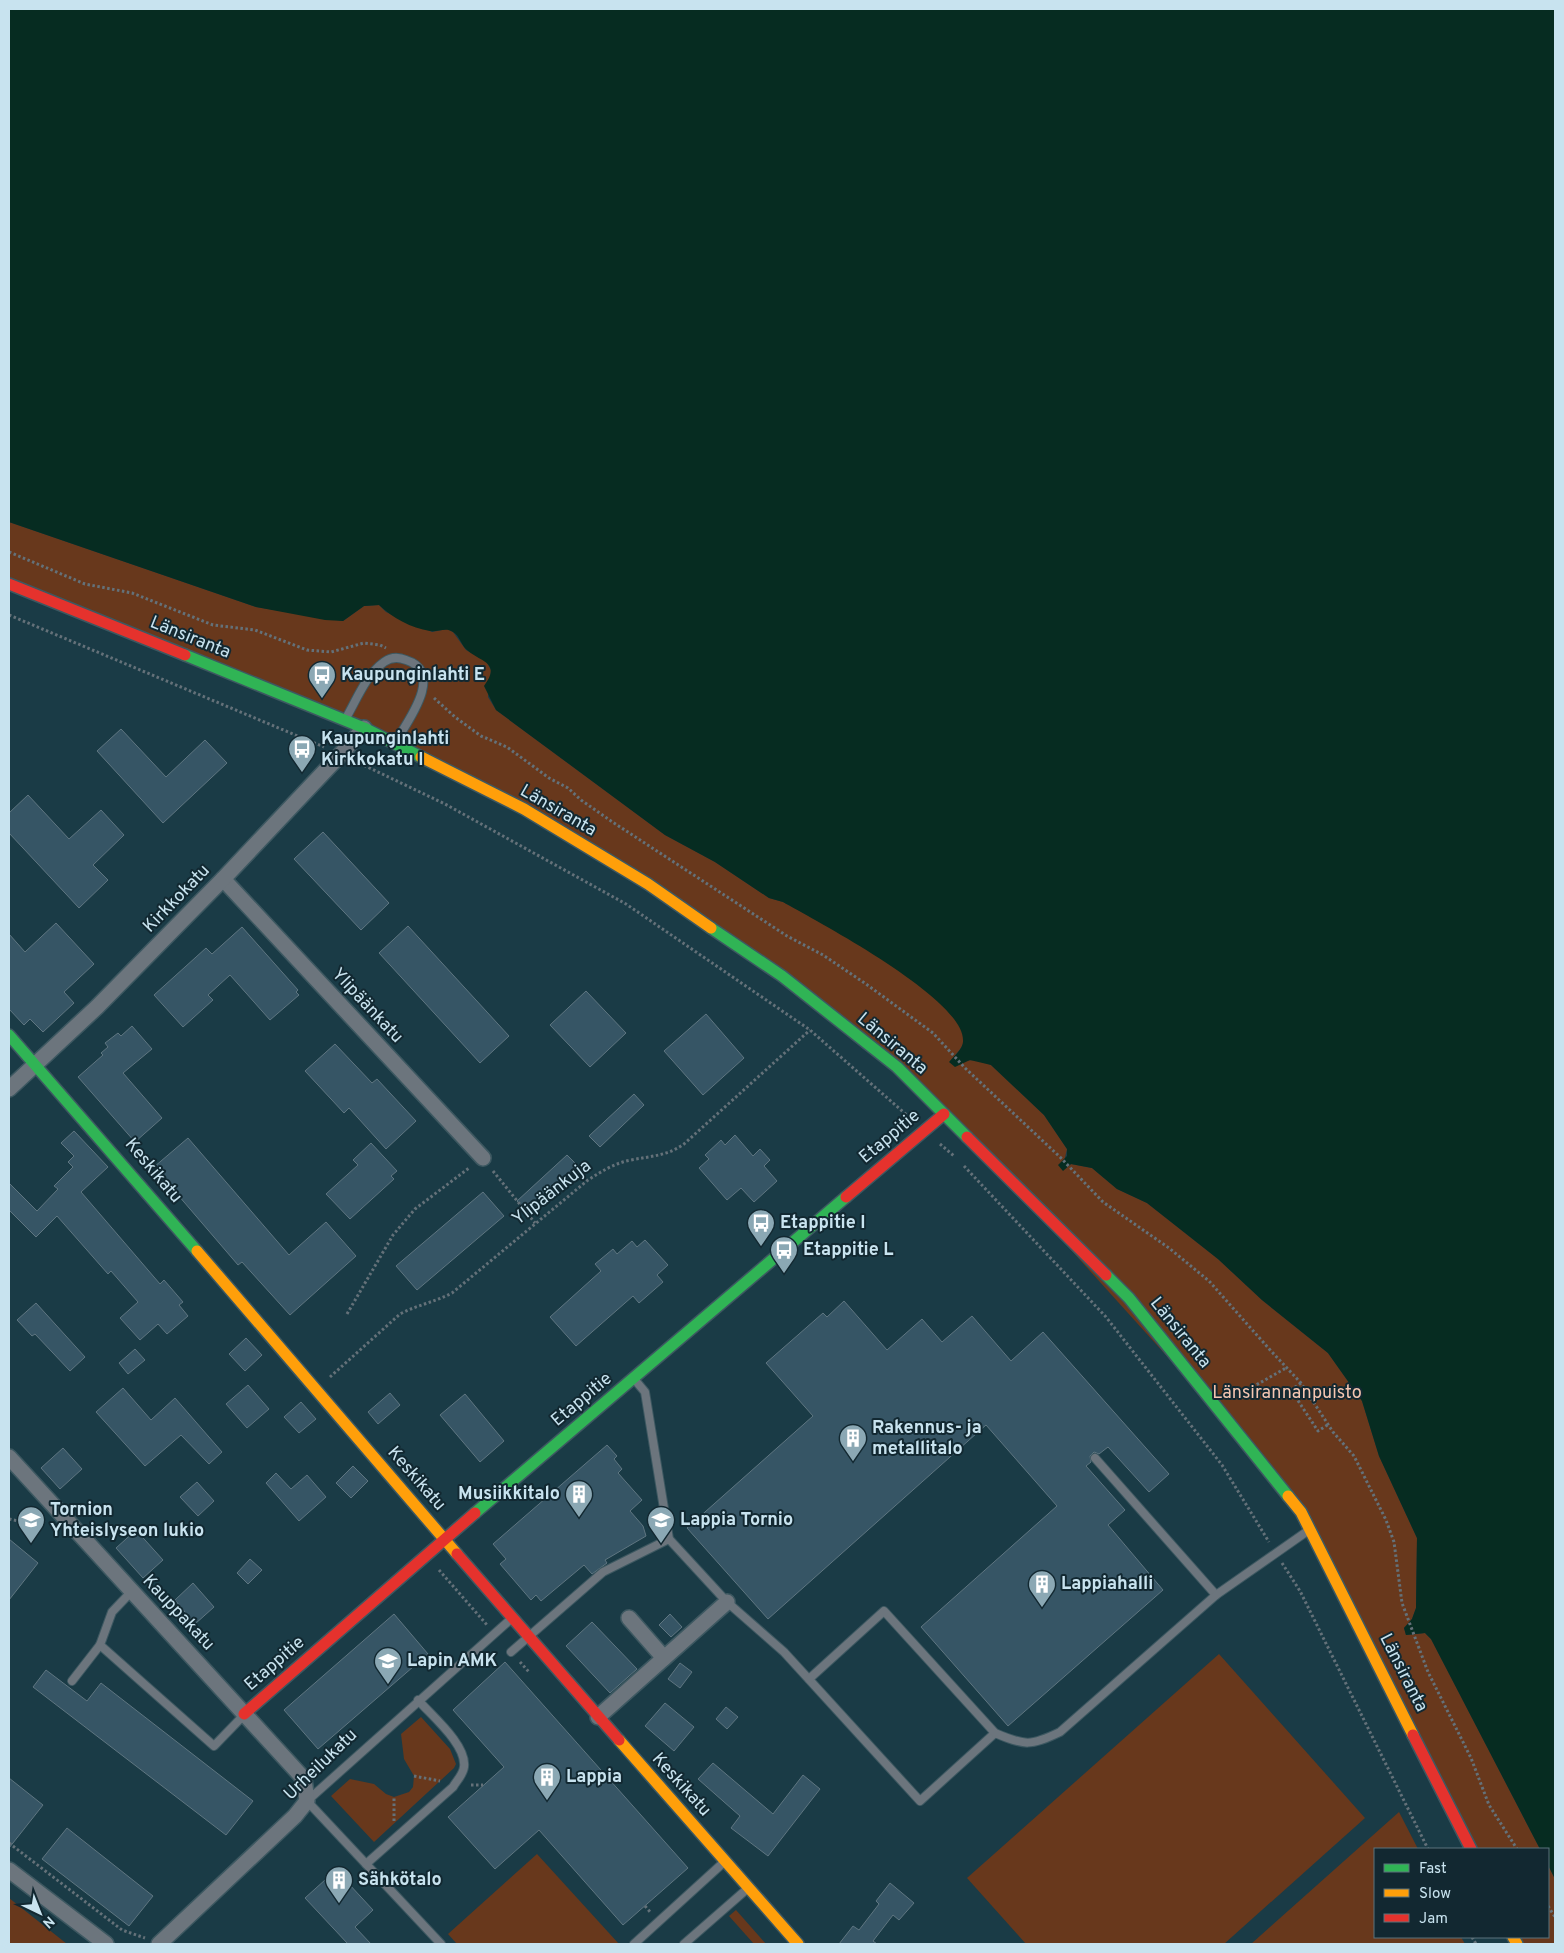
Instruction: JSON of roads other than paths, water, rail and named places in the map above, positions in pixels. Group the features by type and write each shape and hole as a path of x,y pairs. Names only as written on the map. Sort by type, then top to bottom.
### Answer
{"street":[{"name":"Länsiranta","path":"9,584 364,728 524,809 648,884 790,982 897,1067 1129,1298 1301,1512 1470,1848"},
{"name":"Kirkkokatu","path":"9,1090 97,1007 223,879 364,728"},
{"name":"Ylipäänkatu","path":"223,879 483,1158"},
{"name":"Keskikatu","path":"9,1034 71,1101 528,1636 798,1944"},
{"name":"Etappitie","path":"244,1714 445,1539 944,1114"},
{"name":"Kauppakatu","path":"9,1457 304,1779 307,1801"},
{"path":"598,1717 727,1602"},
{"path":"629,1618 664,1658"},
{"name":"Urheilukatu","path":"152,1941 295,1816 307,1801"},
{"path":"9,1870 106,1944"}],"lane":[{"path":"345,720 369,677 386,660 398,657 410,661 419,668 424,679 424,690 394,743"},
{"path":"634,1378 645,1392 669,1539 727,1602 784,1652 920,1801 995,1733"},
{"path":"1095,1458 1216,1596"},
{"path":"809,1679 884,1611 995,1733 1018,1743 1038,1743 1060,1732 1216,1596 1310,1529"},
{"path":"511,1652 603,1572 669,1539"},
{"path":"72,1681 100,1645 112,1612 132,1591"},
{"name":"Urheilukatu","path":"307,1801 418,1700 513,1618"},
{"path":"100,1645 214,1746 244,1714"},
{"path":"366,1864 461,1776 464,1755 458,1744 418,1700"},
{"path":"307,1801 441,1944"},
{"path":"634,1944 725,1861"},
{"path":"684,1944 748,1888"}],"place":[{"name":"Kaupunginlahti E","path":"322,699"},
{"name":"Kaupunginlahti Kirkkokatu I","path":"302,773"},
{"name":"Etappitie I","path":"761,1247"},
{"name":"Etappitie L","path":"784,1274"},
{"name":"Rakennus- ja metallitalo","path":"853,1462"},
{"name":"Musiikkitalo","path":"579,1518"},
{"name":"Tornion Yhteislyseon lukio","path":"31,1544"},
{"name":"Lappia Tornio","path":"661,1544"},
{"name":"Lappiahalli","path":"1042,1608"},
{"name":"Lapin AMK","path":"388,1685"},
{"name":"Lappia","path":"547,1801"},
{"name":"Sähkötalo","path":"339,1904"}],"park label":[{"name":"Länsirannanpuisto","path":"1287,1393"}]}
